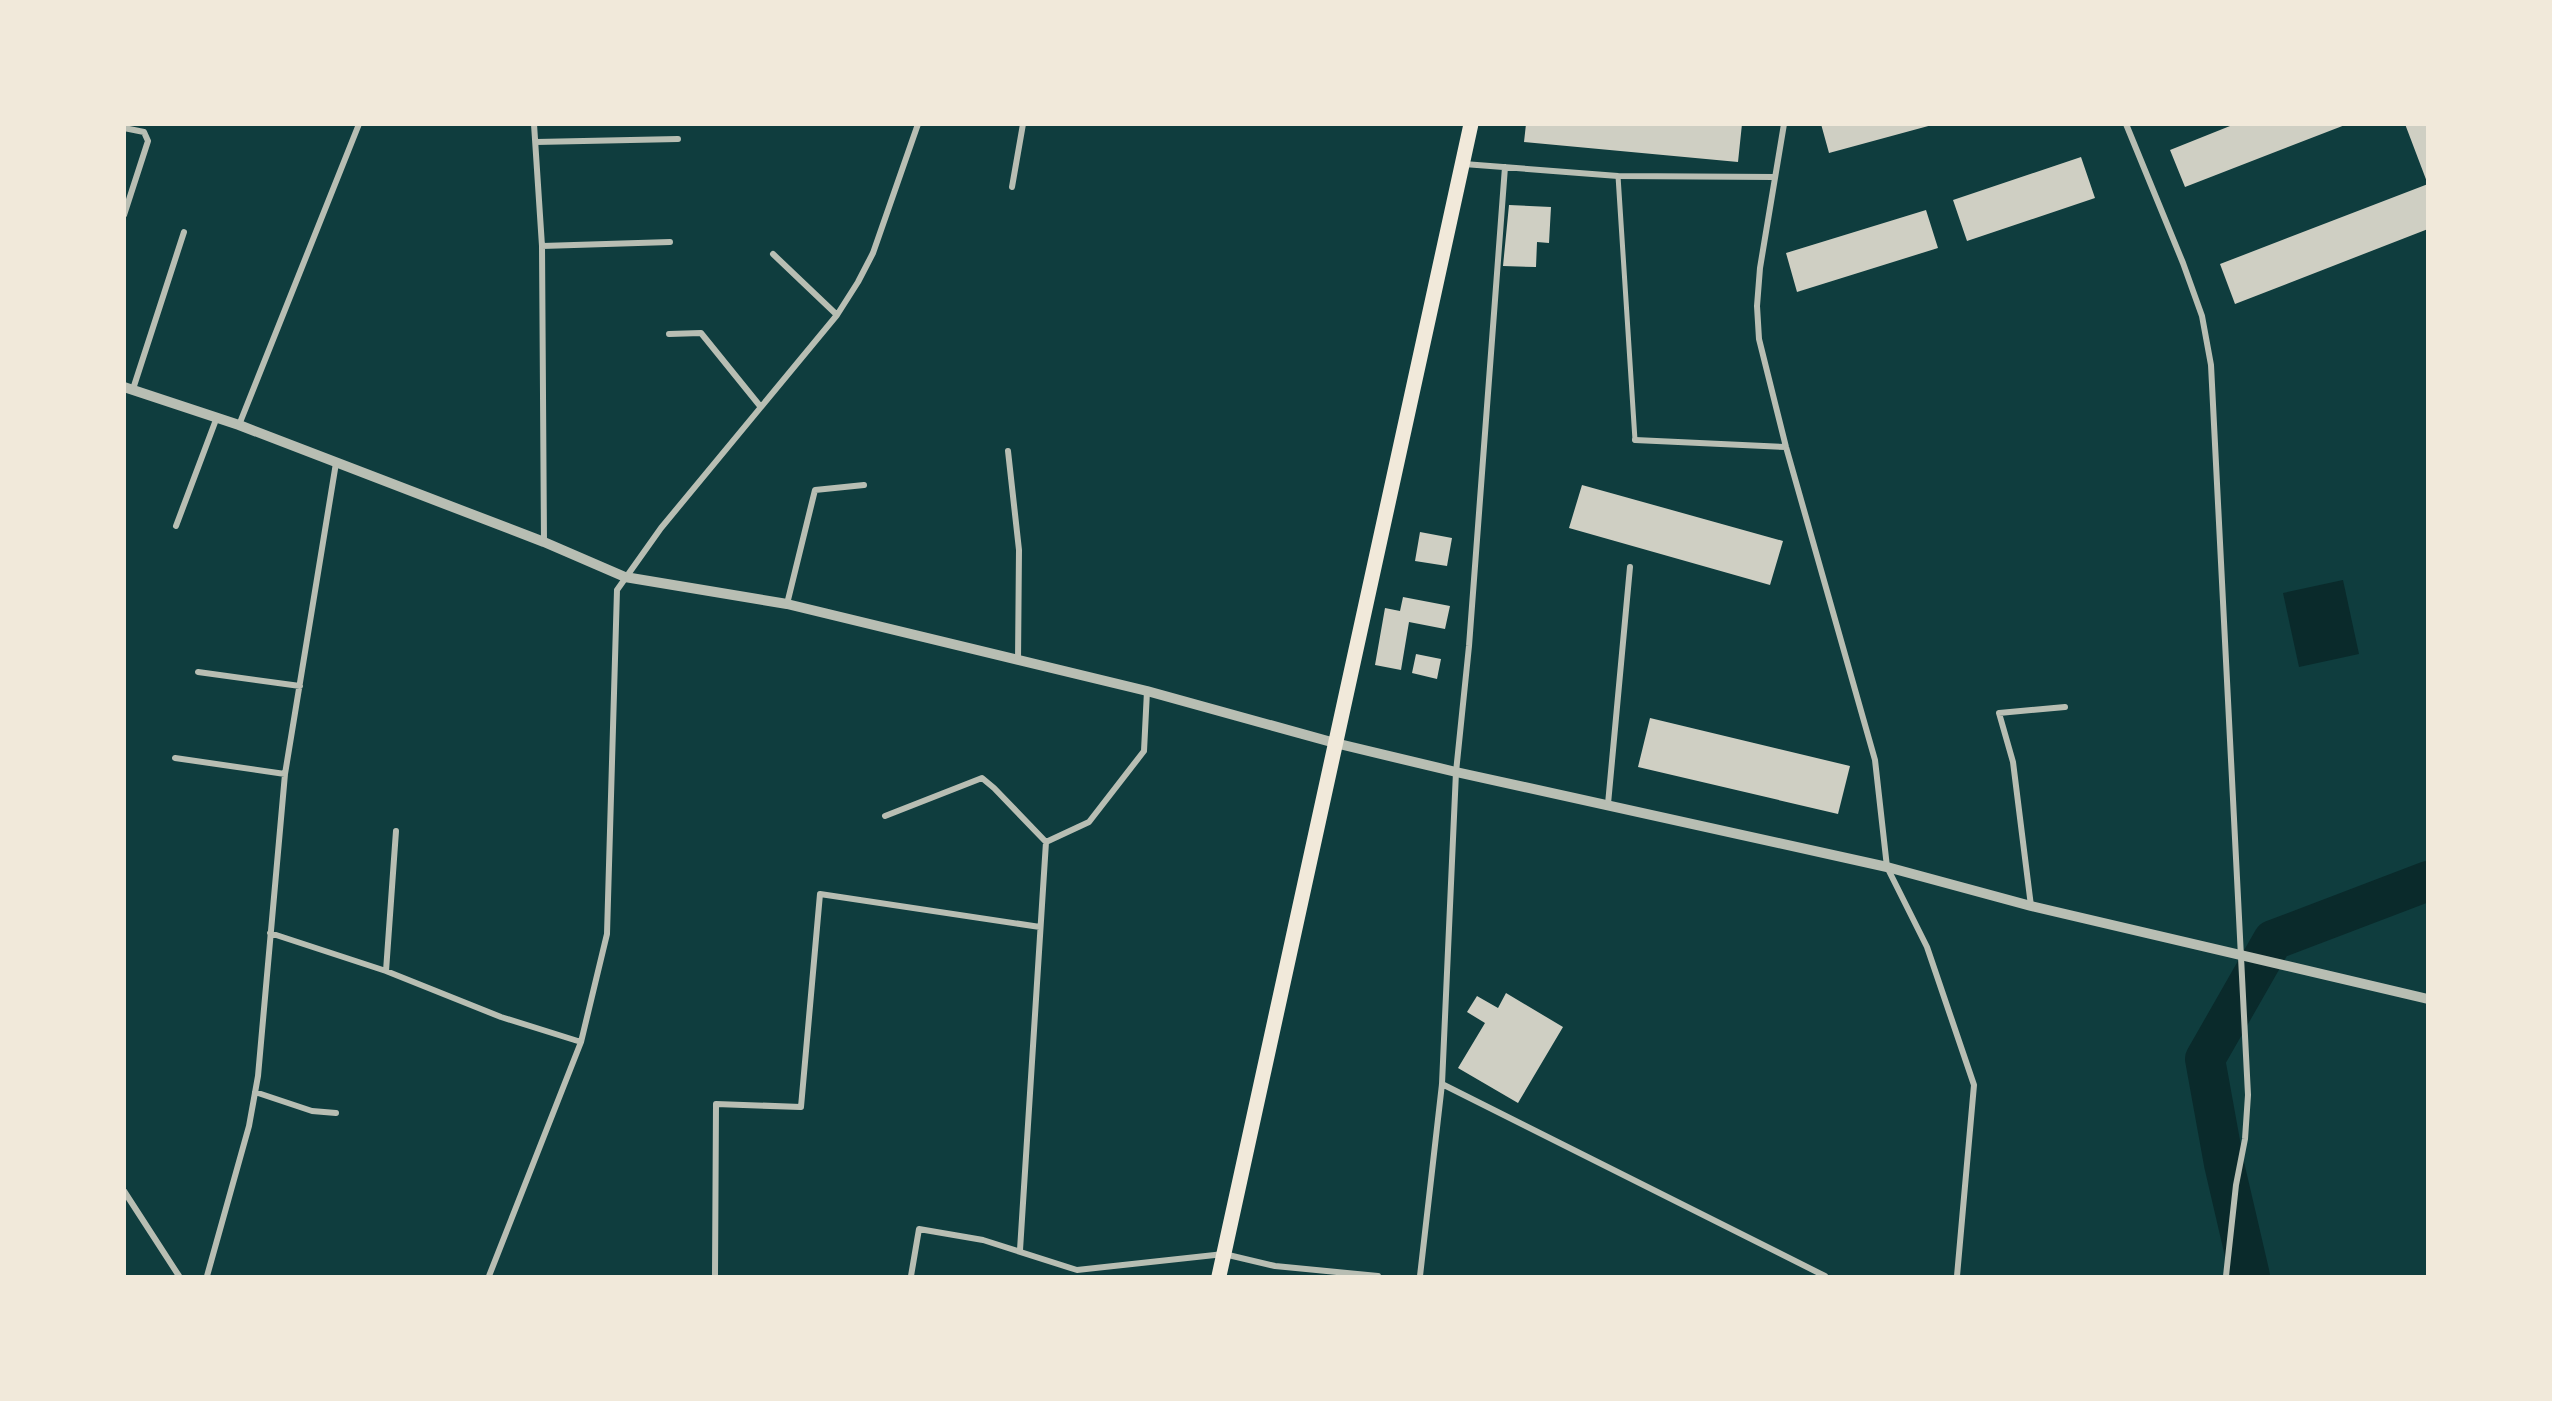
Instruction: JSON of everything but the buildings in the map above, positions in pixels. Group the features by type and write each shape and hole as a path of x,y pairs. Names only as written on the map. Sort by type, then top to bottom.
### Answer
{"main road":[{"path":"1220,1276 1471,124"}],"street":[{"path":"239,424 359,124"},
{"path":"534,124 542,246 544,543"},
{"path":"489,1276 580,1042 607,934 617,590 661,528 837,315 873,253 918,124"},
{"path":"1012,188 1023,124"},
{"path":"1784,124 1760,268 1757,306 1759,339 1786,447 1875,760 1887,867 1927,947 1974,1085 1957,1276"},
{"path":"2126,124 2198,306 2211,365 2248,1095 2245,1139 2236,1185 2226,1276"},
{"path":"124,128 144,132 148,141 124,215"},
{"path":"536,142 678,139"},
{"path":"1463,164 1618,176 1774,177"},
{"path":"1420,1276 1442,1084 1456,772 1469,646 1505,167"},
{"path":"1618,176 1635,440 1786,447"},
{"path":"184,232 127,389 239,424 625,576 787,604 1147,691 1335,743 1887,867 2031,906 2427,999"},
{"path":"542,246 670,242"},
{"path":"773,254 837,315"},
{"path":"669,334 701,333 760,406"},
{"path":"176,526 218,417"},
{"path":"1008,451 1019,550 1018,660"},
{"path":"207,1276 249,1126 255,1092 285,774 336,463"},
{"path":"787,604 815,490 864,485"},
{"path":"1608,804 1630,567"},
{"path":"198,672 300,686"},
{"path":"1046,842 1089,822 1144,752 1147,691"},
{"path":"2031,906 2013,762 1999,713 2065,706"},
{"path":"175,758 285,774"},
{"path":"885,816 982,778 1046,842 1020,1250"},
{"path":"386,971 396,831"},
{"path":"715,1276 716,1104 801,1107 820,894 1040,927"},
{"path":"270,933 386,971 501,1017 580,1042"},
{"path":"1442,1084 1825,1276"},
{"path":"255,1092 312,1111 336,1113"},
{"path":"124,1191 179,1276"},
{"path":"911,1276 919,1229 983,1240 1077,1270 1224,1254 1275,1266 1378,1276"}],"water":[{"path":"2343,580 2359,654 2299,667 2283,593"}],"waterway":[{"path":"2250,1276 2224,1164 2205,1059 2273,940 2428,881"}]}
